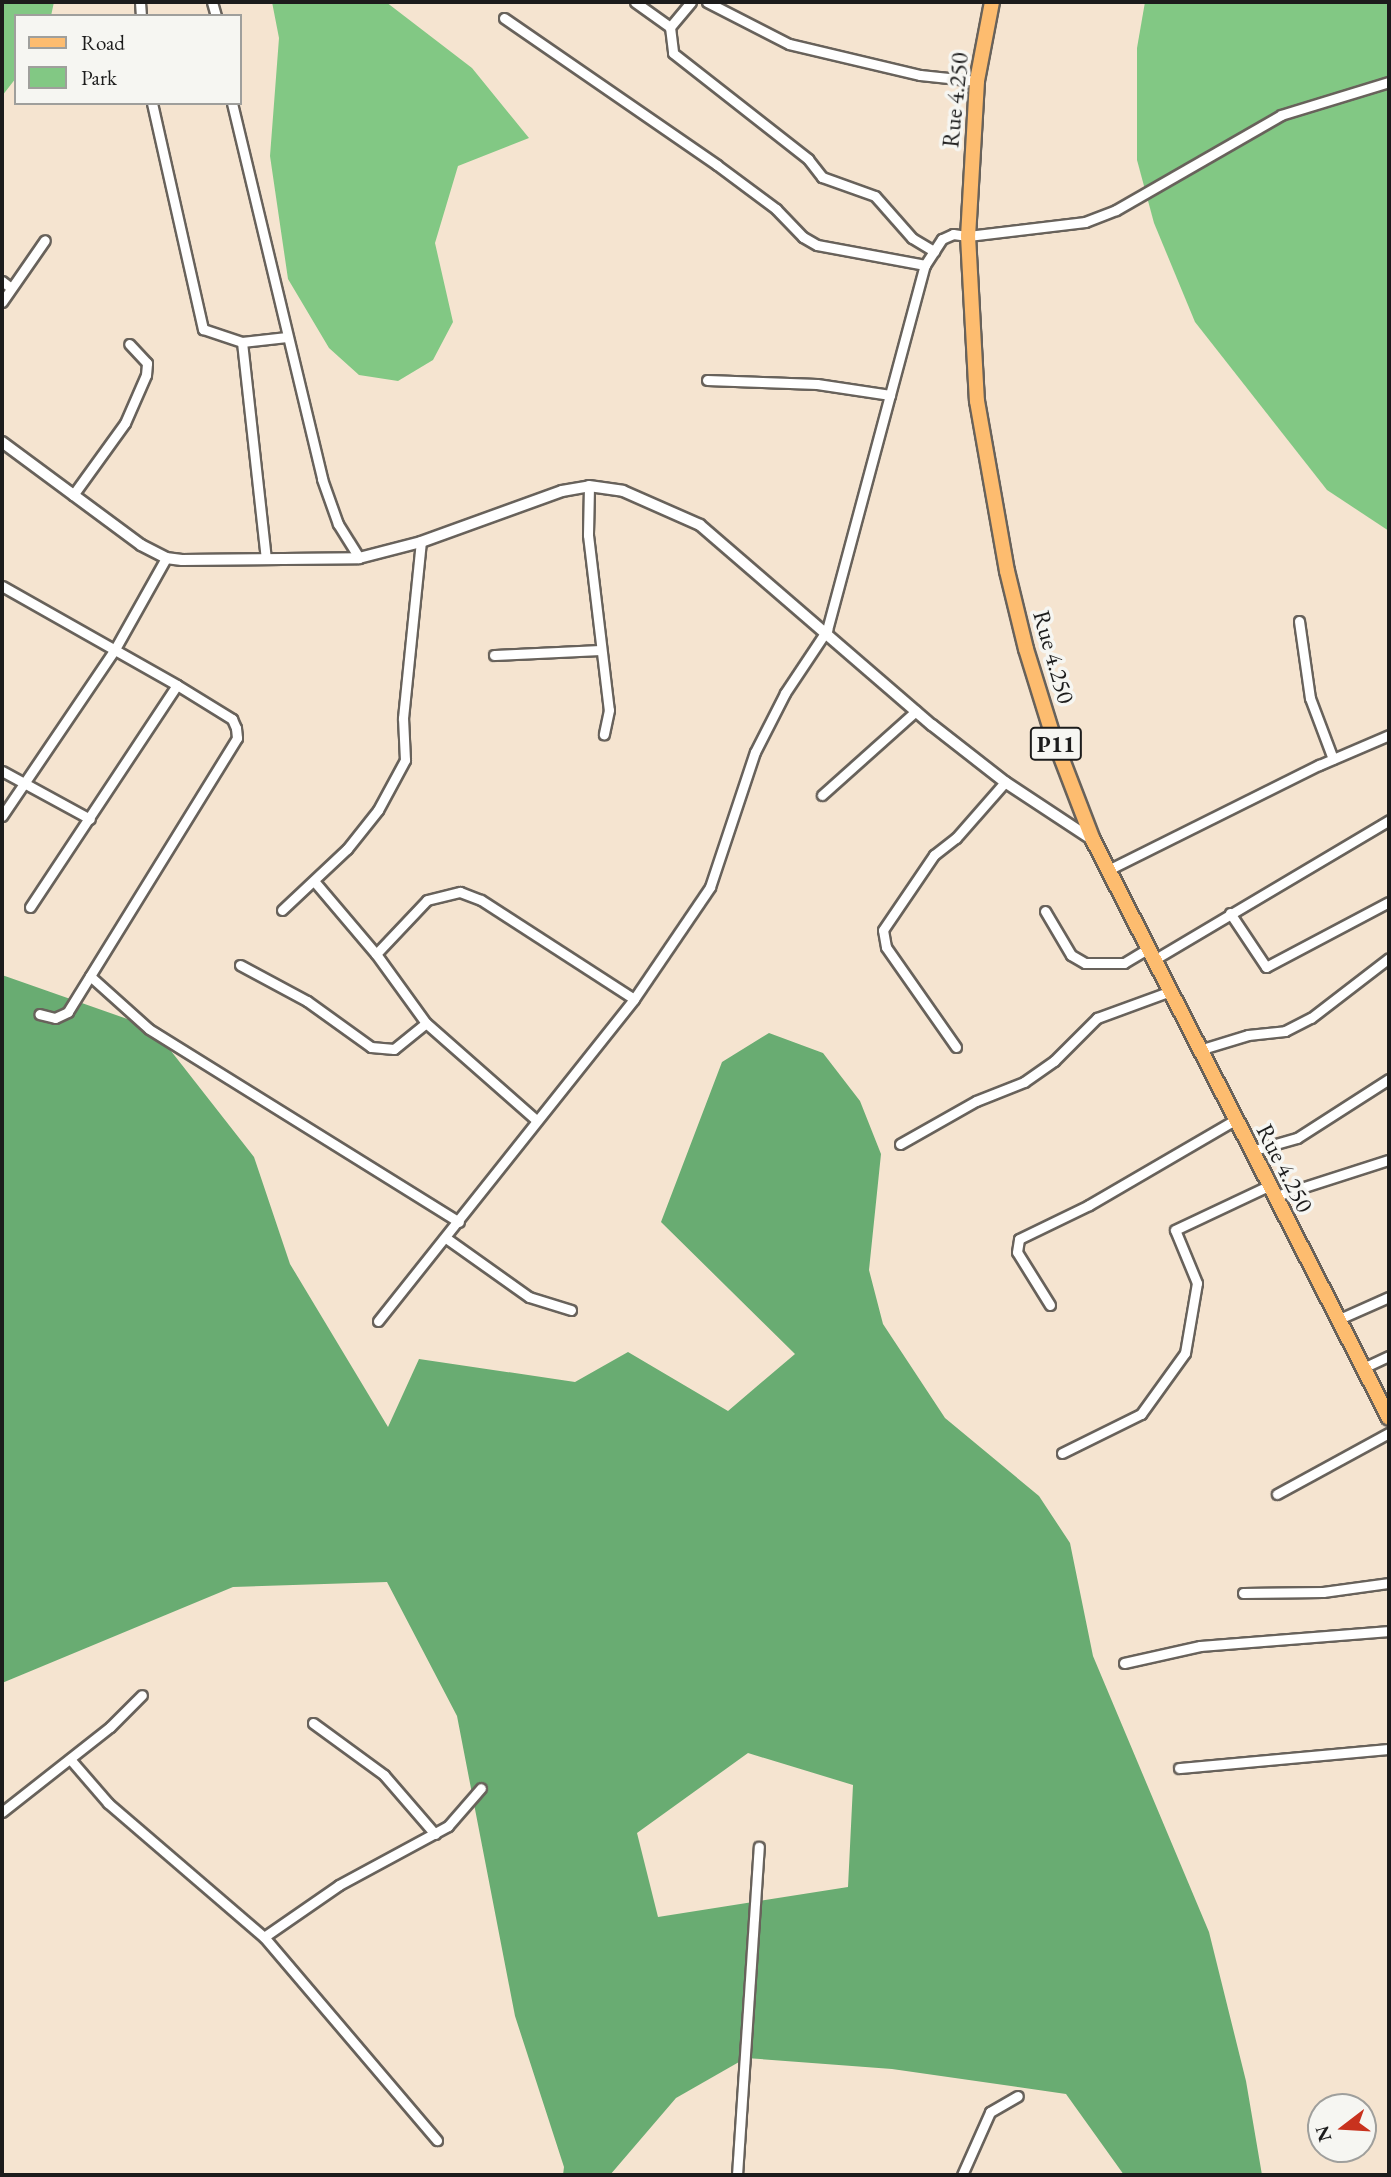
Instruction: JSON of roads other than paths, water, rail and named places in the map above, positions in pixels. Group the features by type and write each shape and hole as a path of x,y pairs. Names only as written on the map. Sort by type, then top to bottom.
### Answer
{"main road":[{"name":"Rue 4.250","path":"992,2 977,81 968,236 977,401 1007,571 1053,736 1093,840 1149,956 1389,1418"}],"street":[{"path":"635,2 670,27"},
{"path":"691,2 670,27 673,53 808,159 822,177 875,196 912,238 934,251"},
{"path":"707,2 789,44 920,75 977,81"},
{"path":"504,18 717,165 776,209 803,237 817,245 925,265"},
{"path":"378,1321 634,999 710,887 755,752 785,693 827,630 925,265 934,251 953,234 968,236 1084,222 1116,210 1281,115 1389,82"},
{"path":"152,105 198,317 214,336 242,342 287,337"},
{"path":"232,105 322,479 338,524 359,558"},
{"path":"2,302 45,240"},
{"path":"2,281 11,288"},
{"path":"242,342 266,559"},
{"path":"74,495 125,424 146,375 147,363 129,344"},
{"path":"707,380 817,384 890,396"},
{"path":"2,442 166,558 359,558 421,542 589,486 623,491 700,525 827,630 916,711 1005,782 1093,840"},
{"path":"589,486 588,535 609,710 604,734"},
{"path":"282,910 314,881 378,810 405,760 403,718 421,542"},
{"path":"2,816 115,649 166,558"},
{"path":"2,586 232,719 237,738 63,1017 39,1014"},
{"path":"1299,621 1310,698 1333,759"},
{"path":"494,655 601,650"},
{"path":"30,907 177,685"},
{"path":"822,795 916,711"},
{"path":"1108,870 1333,759 1389,735"},
{"path":"2,771 23,786 90,819"},
{"path":"956,1047 882,937 887,921 934,855 956,838 1005,782"},
{"path":"1045,911 1071,955 1085,963 1124,963 1149,956 1230,913 1389,820"},
{"path":"314,881 376,954 426,1023 536,1120"},
{"path":"376,954 428,901 460,892 481,900 634,999"},
{"path":"1230,913 1266,968 1389,902"},
{"path":"1199,1050 1248,1035 1284,1031 1311,1018 1389,958"},
{"path":"240,965 307,1001 371,1047 394,1049 426,1023"},
{"path":"90,976 149,1029 459,1222"},
{"path":"901,1144 976,1101 1024,1082 1054,1061 1097,1018 1168,992"},
{"path":"1251,1151 1297,1138 1389,1079"},
{"path":"1050,1305 1017,1252 1019,1239 1089,1205 1235,1120"},
{"path":"1062,1453 1141,1414 1185,1353 1197,1283 1175,1230 1271,1192 1388,1160"},
{"path":"446,1238 529,1297 571,1310"},
{"path":"1337,1320 1389,1297"},
{"path":"1363,1368 1389,1356"},
{"path":"1277,1494 1389,1433"},
{"path":"1243,1593 1323,1592 1389,1583"},
{"path":"1124,1663 1200,1646 1389,1631"},
{"path":"2,1812 70,1759 142,1695"},
{"path":"313,1723 384,1775 435,1834"},
{"path":"1179,1768 1389,1749"},
{"path":"70,1759 108,1804 264,1937 437,2140"},
{"path":"264,1937 348,1879 435,1834 481,1788"},
{"path":"737,2175 759,1847"},
{"path":"962,2175 990,2112 1018,2096"}]}
